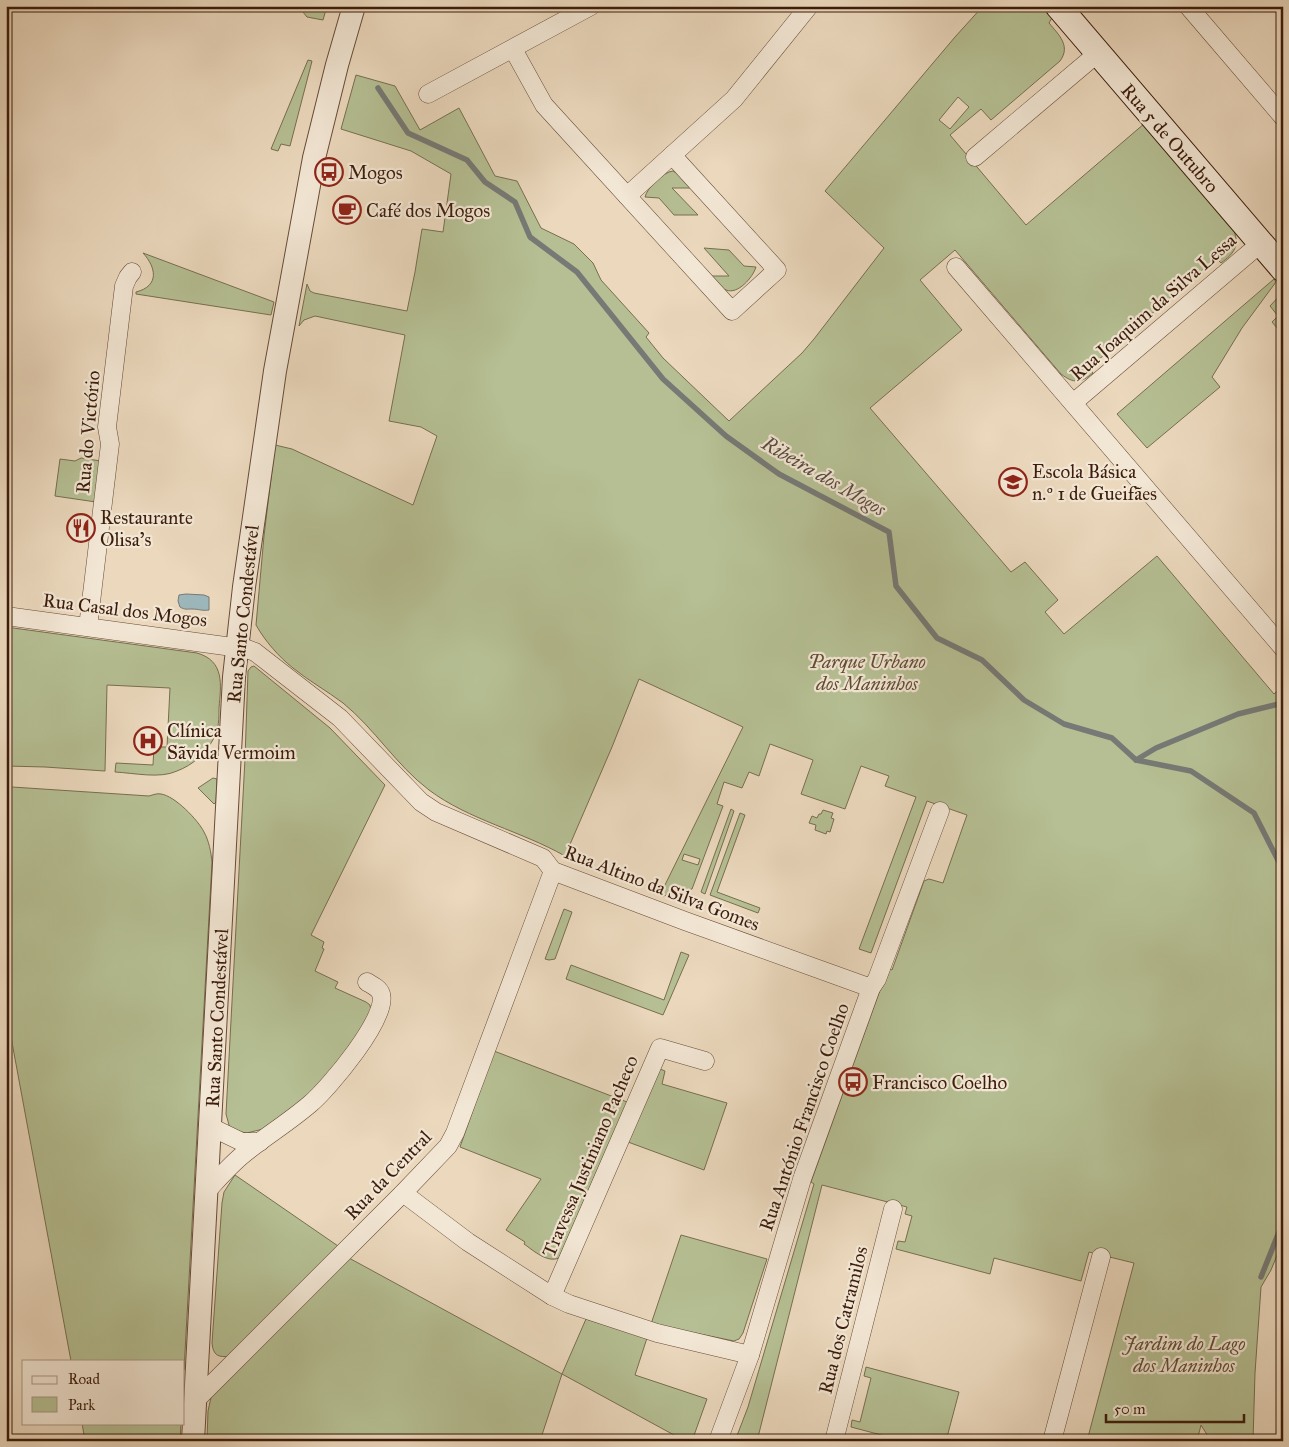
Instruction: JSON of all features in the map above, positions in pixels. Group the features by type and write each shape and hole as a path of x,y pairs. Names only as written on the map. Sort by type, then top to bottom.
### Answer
{"main road":[{"name":"Rua 5 de Outubro","path":"1058,6 1283,269"}],"street":[{"name":"Rua Santo Condestável","path":"194,1441 234,677 244,587 272,391 314,158 354,6"},
{"path":"428,94 591,6"},
{"path":"627,196 734,99 808,6"},
{"path":"1188,6 1283,117"},
{"path":"513,49 544,105 732,311 777,270 672,154"},
{"path":"975,157 1098,53"},
{"name":"Rua Joaquim da Silva Lessa","path":"1073,403 1261,243"},
{"path":"956,267 1283,648"},
{"name":"Rua do Victório","path":"88,627 110,444 107,426 123,295 126,282 132,272"},
{"name":"Rua Casal dos Mogos","path":"6,616 238,647"},
{"name":"Rua Altino da Silva Gomes","path":"238,647 247,648 255,652 340,718 421,802 436,812 543,858 553,871 871,988"},
{"name":"Rua António Francisco Coelho","path":"718,1441 750,1355 802,1179 871,988 877,979 940,811"},
{"name":"Rua da Central","path":"196,1401 448,1146 455,1133 553,871"},
{"path":"207,1191 231,1165 311,1104 355,1052 376,1020 382,1003 382,995 367,982"},
{"name":"Travessa Justiniano Pacheco","path":"552,1296 660,1048 704,1061"},
{"path":"210,1127 242,1142 260,1142"},
{"path":"403,1192 468,1242 552,1296 569,1304 658,1333 750,1355"},
{"name":"Rua dos Catramilos","path":"834,1441 893,1209"},
{"path":"1052,1441 1101,1257"}],"green space":[{"path":"298,6 327,6 323,20 307,17"},
{"path":"983,6 1044,6 1053,16 1049,23 1060,36 1064,46 1063,56 1060,61 991,120 981,109 950,135 1026,225 1145,123 1233,228 1235,234 1236,244 1230,256 1221,263 1216,258 1089,368 1093,373 1085,379 1077,381 1061,374 955,250 920,280 962,330 870,408 1011,572 1025,562 1058,600 1045,612 1064,634 1157,556 1274,694 1283,686 1283,1241 1271,1270 1261,1287 1255,1373 1253,1441 1211,1441 1201,1425 1197,1441 1087,1441 1134,1263 1089,1252 1081,1281 994,1258 990,1274 896,1249 898,1241 905,1242 912,1216 905,1214 907,1207 822,1185 757,1441 735,1441 748,1407 814,1184 811,1182 888,968 892,970 924,881 929,879 943,883 967,815 927,801 871,953 859,949 916,797 885,786 889,776 861,766 845,809 801,794 813,760 770,744 759,776 749,772 742,788 724,782 717,804 723,806 692,889 663,896 660,895 743,727 639,679 565,856 461,809 429,790 406,770 355,713 299,673 283,659 268,643 256,625 275,445 292,449 413,505 437,436 421,427 389,421 405,335 315,316 304,320 299,326 307,284 310,291 314,293 407,311 422,229 443,232 451,174 411,151 341,129 356,75 395,86 420,130 459,108 495,176 517,181 541,228 574,244 593,263 601,280 649,333 646,337 663,358 729,421 802,353 884,248 825,191","holes":["958,97 969,107 950,129 939,120","684,854 700,859 698,865 682,860"]},
{"path":"308,60 312,61 290,146 281,144 278,151 271,149"},
{"path":"673,171 690,188 672,188 698,215 674,215 659,198 645,197 656,181"},
{"path":"704,248 729,250 744,266 756,267 748,280 740,288 731,291 726,290 712,276 729,276"},
{"path":"143,253 274,302 271,315 136,294 136,292 149,285 153,276 151,264"},
{"path":"1274,279 1276,282 1242,328 1212,377 1220,387 1147,448 1117,414"},
{"path":"1283,292 1283,335 1272,322 1278,316 1270,306"},
{"path":"81,458 101,461 96,502 55,496 60,459 75,461"},
{"path":"6,627 197,653 206,657 217,668 220,683 218,723 214,738 207,749 194,762 170,773 147,775 115,772 116,763 153,765 154,747 167,747 170,688 107,685 105,771 6,766"},
{"path":"254,666 330,728 385,785 311,935 324,942 322,948 324,949 315,971 338,982 335,988 366,1002 370,1005 371,1011 354,1044 314,1091 263,1129 247,1133 231,1128 226,1114 248,671"},
{"path":"213,778 217,779 216,802 214,804 198,788"},
{"path":"6,788 149,796 161,794 179,804 191,815 206,835 212,862 185,1360 71,1360 6,1010"},
{"path":"731,809 734,811 705,894 701,892"},
{"path":"823,810 833,813 831,818 834,819 830,832 827,831 826,834 815,830 816,825 809,823 812,816 817,818"},
{"path":"740,813 745,815 717,892 760,908 758,913 710,895"},
{"path":"564,909 572,912 555,959 545,959"},
{"path":"681,952 689,955 663,1015 566,979 571,965 664,1000"},
{"path":"494,1051 627,1102 559,1258 550,1259 541,1256 524,1244 525,1242 506,1230 541,1179 460,1147"},
{"path":"660,1069 665,1071 662,1084 727,1103 704,1170 628,1142"},
{"path":"235,1175 338,1246 230,1356 222,1356 215,1353 212,1343 222,1203 224,1192"},
{"path":"681,1235 767,1259 743,1333 739,1339 734,1341 651,1324"},
{"path":"349,1258 562,1374 540,1441 207,1441 208,1411 212,1393"},
{"path":"586,1319 647,1338 635,1375 707,1399 692,1441 685,1441 562,1374"},
{"path":"866,1367 959,1392 946,1441 904,1441 851,1427 852,1420 860,1422 871,1378 864,1376"},
{"path":"82,1424 181,1424 180,1441 85,1441"}],"water":[{"path":"179,595 209,597 209,610 183,609 180,607"}],"waterway":[{"name":"Ribeira dos Mogos","path":"378,88 408,133 467,160 485,182 515,202 530,237 577,272 663,379 726,436 779,474 889,532 896,586 937,638 982,660 1024,700 1064,724 1112,738 1136,760 1191,771 1254,813 1283,870"},
{"path":"1136,760 1156,748 1238,714 1283,703"},
{"name":"Ribeira dos Mogos","path":"1261,1277 1283,1222"}],"place":[{"name":"Mogos","path":"329,172"},
{"name":"Café dos Mogos","path":"347,210"},
{"name":"Escola Básica n.º 1 de Gueifães","path":"1013,482"},
{"name":"Restaurante Olisa's","path":"81,528"},
{"name":"Clínica Sãvida Vermoim","path":"148,741"},
{"name":"Francisco Coelho","path":"853,1082"}],"park label":[{"name":"Parque Urbano dos Maninhos","path":"867,672"},
{"name":"Jardim do Lago dos Maninhos","path":"1184,1354"}]}
